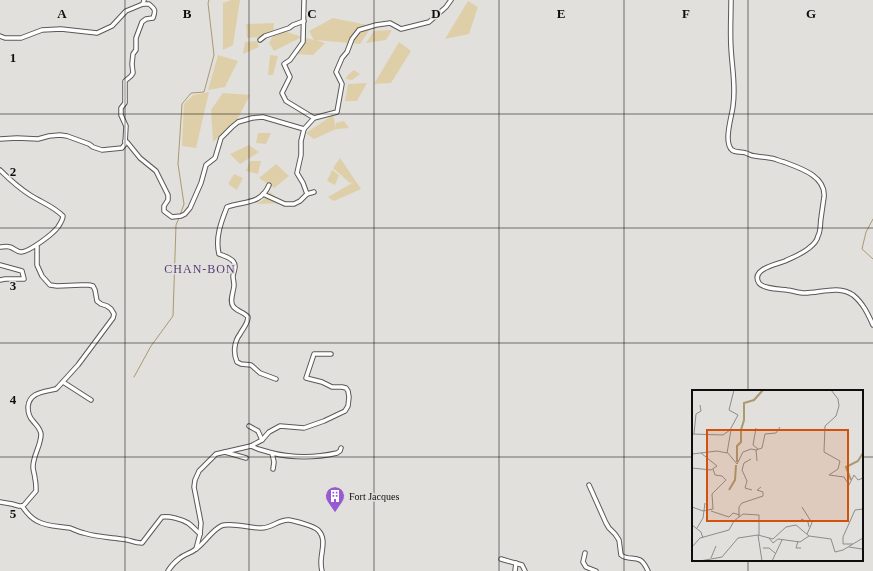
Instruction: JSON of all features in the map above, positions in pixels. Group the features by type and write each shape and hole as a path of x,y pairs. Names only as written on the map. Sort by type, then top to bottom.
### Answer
{"street":[{"path":"304,0 303,42 290,60 284,64 290,77 282,93 286,101 314,118"},
{"path":"307,194 297,173 304,129 314,118 337,112 342,84 336,72 352,39 359,30 376,25 390,23 401,29 429,22 446,7 451,0"},
{"path":"731,0 730,29 734,82 733,105 728,136 729,146 736,152 747,153 757,157 771,158 809,172 820,183 823,188 824,195 820,230 813,245 794,257 765,268 758,275 758,282 762,286 796,292 846,292 852,295 864,307 873,325"},
{"path":"0,36 5,38 21,38 42,30 61,29 97,33 112,26 126,11 143,2 149,4 154,9 155,13 153,18 146,19 142,22 136,38 136,50 132,64 133,73 125,81 125,103 122,108 121,115 126,126 125,144 122,148 102,150 93,147 90,144 60,135 38,139 0,139"},
{"path":"260,40 265,36 304,21"},
{"path":"125,141 140,158 160,176 168,195 168,200 164,206 164,210 171,216 177,217 185,214 190,208 201,184 206,165 215,158 221,138 238,122 263,117 304,129"},
{"path":"0,170 21,189 49,205 63,216 58,227 37,246 23,252 19,252 10,247 0,247"},
{"path":"269,185 266,192 257,200 227,207 220,229 218,249 220,254 229,258 235,264 236,268 233,274 234,285 231,302 232,305 248,317 246,324 236,341 234,353 235,358 237,362 250,365 260,373 276,379"},
{"path":"263,194 285,204 294,204 307,194 314,192"},
{"path":"22,506 36,491 33,468 41,432 39,427 32,420 28,410 28,402 36,394 56,389 63,382 78,365 113,318 114,314 107,306 98,301 95,290 92,286 50,285 42,276 37,265 37,246"},
{"path":"0,265 22,271 24,279 0,280"},
{"path":"196,549 201,523 194,491 195,480 199,471 216,454 251,446 262,440 269,432 280,426 304,428 345,411 348,406 348,390 346,388 342,386 328,386 322,382 306,378 314,352 331,354"},
{"path":"63,382 91,400"},
{"path":"249,426 258,431 262,440"},
{"path":"251,446 272,453 295,457 337,453 341,448"},
{"path":"222,452 246,458"},
{"path":"272,453 274,462 273,469"},
{"path":"588,484 606,523 619,540 621,555 626,558 640,560 644,563 648,571"},
{"path":"0,502 22,506 31,517 40,523 137,543 142,543 162,517 188,523 200,534"},
{"path":"168,571 179,558 196,549 221,526 230,525 261,528 285,520 290,520 318,530 323,544 321,563 322,571"},
{"path":"585,553 583,562 586,567 596,571"},
{"path":"501,558 522,566 526,571"},
{"path":"516,563 516,571"}],"shaded area":[{"path":"231,0 240,0 233,45 223,50 223,3"},
{"path":"468,1 478,7 469,34 445,39"},
{"path":"333,18 372,26 360,44 316,40 325,43 313,55 297,54 306,38 314,40 309,31"},
{"path":"274,23 273,35 279,29 302,37 274,51 269,43 273,36 247,38 246,24"},
{"path":"392,30 386,40 366,43 374,31"},
{"path":"257,41 259,47 243,54 245,42"},
{"path":"399,42 411,51 391,83 374,84"},
{"path":"218,55 238,61 225,87 208,90"},
{"path":"270,55 278,56 273,75 268,75"},
{"path":"354,70 360,74 352,80 345,79 349,74"},
{"path":"367,83 357,101 345,101 348,84"},
{"path":"209,92 196,148 182,146 184,104 193,95"},
{"path":"223,93 250,95 237,120 213,142 211,110"},
{"path":"333,115 336,128 336,123 344,121 349,128 336,129 314,139 306,133"},
{"path":"258,133 271,133 266,144 256,143"},
{"path":"249,145 259,152 240,164 230,154"},
{"path":"340,158 361,189 334,201 328,197 354,182 350,183 333,168"},
{"path":"250,161 261,161 258,174 246,171"},
{"path":"276,164 289,176 274,188 259,178"},
{"path":"332,170 339,175 335,185 327,181"},
{"path":"234,174 243,178 237,190 228,184"},
{"path":"270,192 283,203 257,204 264,199"}],"waterway":[{"path":"180,215 184,204 178,164 182,104 191,93 204,92 214,55 208,3 209,0"},
{"path":"134,377 151,346 173,316 176,225 179,218"},
{"path":"873,219 866,232 862,249 873,259"}],"place":[{"name":"Fort Jacques","path":"335,513"}],"district":[{"name":"CHAN-BON","path":"200,269"}]}
